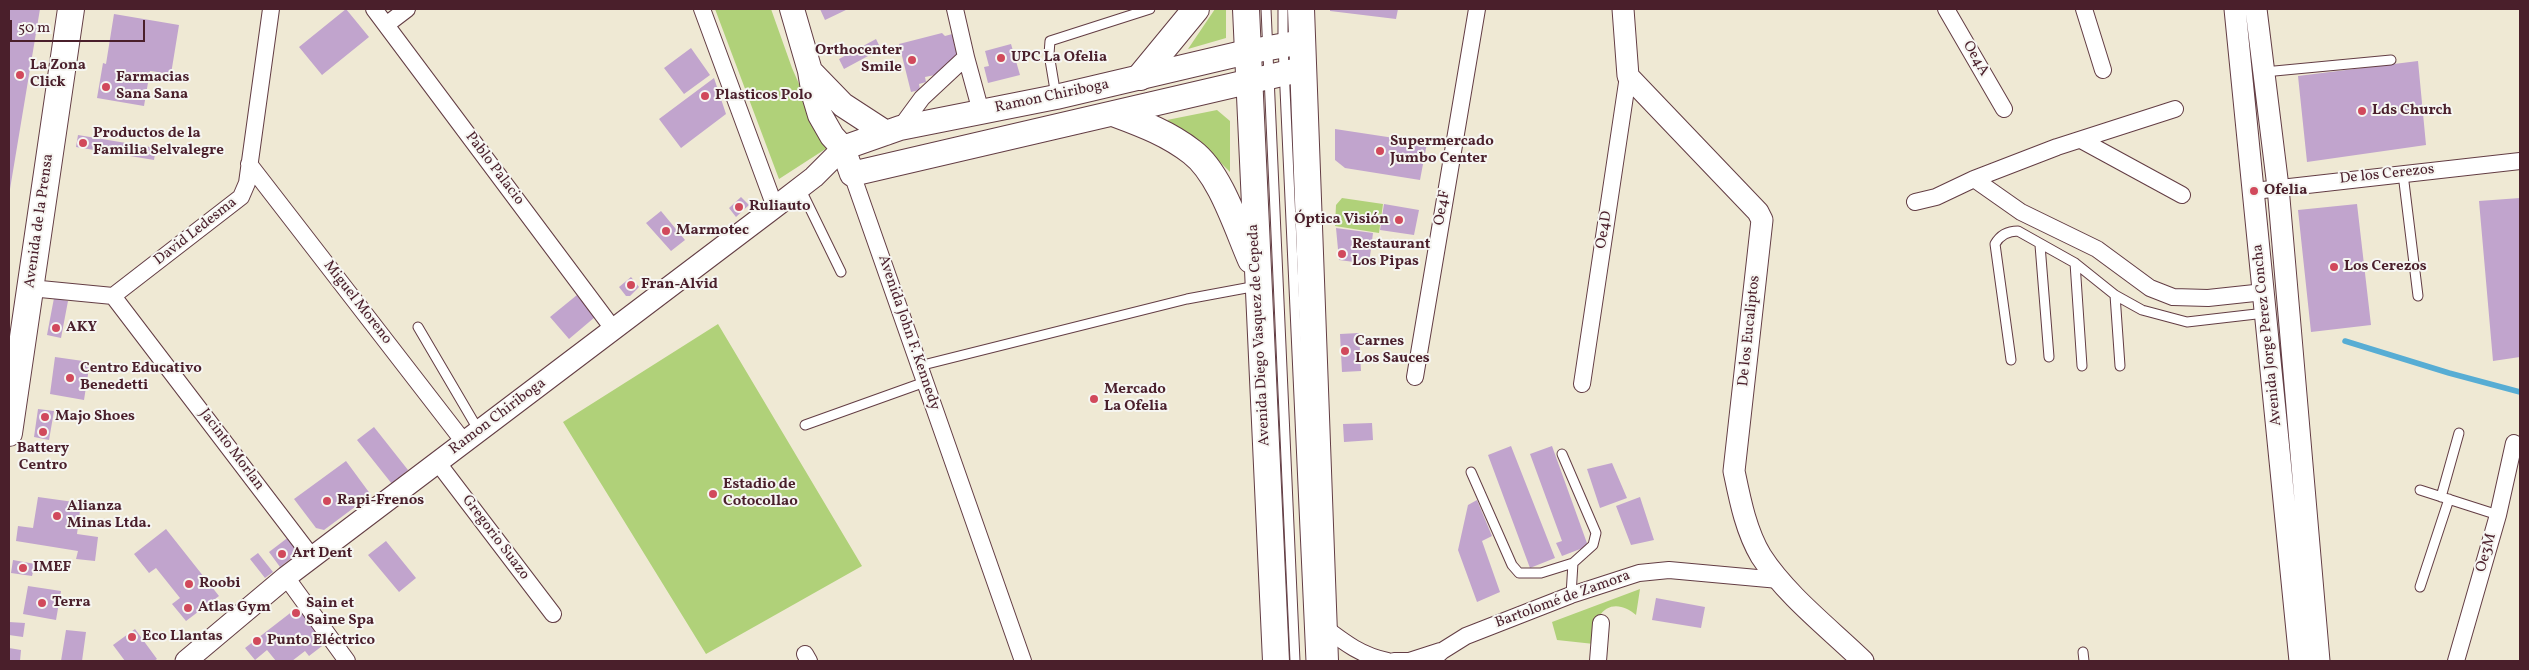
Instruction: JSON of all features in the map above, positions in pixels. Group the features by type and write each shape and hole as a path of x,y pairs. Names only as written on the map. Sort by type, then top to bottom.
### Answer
{"main road":[{"name":"Avenida de la Prensa","path":"9,432 71,9"},
{"name":"Avenida John F. Kennedy","path":"792,9 810,70 814,95 820,115 832,136 843,148 852,174"},
{"path":"1140,78 1196,9"},
{"name":"Avenida Diego Vasquez de Cepeda","path":"1246,9 1275,47 1275,75 1326,661"},
{"name":"Avenida Diego Vasquez de Cepeda","path":"1276,661 1258,281 1275,75 1275,47 1301,9"},
{"name":"Ramon Chiriboga","path":"843,148 893,131 1056,97 1275,47"},
{"path":"810,70 843,105 893,131"},
{"name":"Ramon Chiriboga","path":"852,174 1116,114 1275,75"},
{"path":"1116,114 1155,128 1194,153 1218,183 1258,281"}],"street":[{"name":"David Ledesma","path":"113,296 241,197 247,183 271,9"},
{"name":"Pablo Palacio","path":"374,9 614,330"},
{"path":"386,25 407,9"},
{"path":"702,9 775,207"},
{"path":"955,9 981,112"},
{"name":"Oe4F","path":"1415,377 1477,9"},
{"path":"1623,9 1628,76"},
{"name":"Oe4A","path":"1946,9 2004,109"},
{"path":"2084,9 2102,70"},
{"name":"Avenida Jorge Perez Concha","path":"2235,9 2300,661"},
{"name":"Avenida Jorge Perez Concha","path":"2256,9 2278,187 2319,661"},
{"path":"893,131 922,98 966,57"},
{"name":"Oe4D","path":"1582,384 1628,76"},
{"name":"De los Eucaliptos","path":"1628,76 1758,212 1762,220 1734,471 1740,499 1754,543 1779,580 1863,661"},
{"path":"1915,202 1936,197 1974,179 2081,140 2175,110"},
{"path":"2081,140 2182,195"},
{"name":"Ramon Chiriboga","path":"186,661 286,577 775,207 807,182 843,148"},
{"name":"De los Cerezos","path":"2254,191 2520,161"},
{"name":"Miguel Moreno","path":"249,164 471,437"},
{"name":"Ramon Chiriboga","path":"807,182 852,174"},
{"name":"Avenida John F. Kennedy","path":"852,174 1023,661"},
{"path":"1974,179 2021,212 2097,249 2150,288 2173,297 2208,298 2264,292"},
{"path":"30,288 113,296"},
{"name":"Jacinto Morlan","path":"113,296 312,557"},
{"name":"Oe3M","path":"2456,661 2498,515 2514,443"},
{"name":"Gregorio Suazo","path":"438,463 552,614"},
{"name":"Bartolomé de Zamora","path":"1394,661 1409,661 1437,656 1466,636 1571,595 1639,573 1668,570 1779,580"},
{"path":"286,577 347,661"},
{"path":"1598,661 1602,623"},
{"path":"1324,627 1353,650 1372,658 1388,661"}],"lane":[{"path":"1056,97 1049,54 1050,41 1150,9"},
{"path":"1266,9 1275,47"},
{"path":"1275,47 1283,9"},
{"path":"2264,72 2392,60"},
{"path":"1275,75 1295,661"},
{"path":"1275,75 1311,661"},
{"path":"2403,174 2418,296"},
{"path":"807,182 841,272"},
{"path":"2011,360 1996,244 1998,238 2012,231 2018,231 2074,263 2115,295 2142,310 2187,322 2265,313"},
{"path":"2040,244 2049,357"},
{"path":"2074,263 2082,366"},
{"path":"806,425 922,374 1187,299 1258,281"},
{"path":"2115,295 2120,366"},
{"path":"418,327 471,437"},
{"path":"2420,586 2445,498 2460,433"},
{"path":"1471,472 1512,565 1519,573 1541,573 1574,563 1593,545 1596,533 1562,454"},
{"path":"2420,490 2498,515"},
{"path":"1571,595 1574,563"}],"green space":[{"path":"715,9 771,9 792,68 827,148 779,179"},
{"path":"1215,9 1226,9 1226,38 1188,49"},
{"path":"1217,110 1230,121 1230,172 1203,145 1167,120"},
{"path":"1342,198 1383,204 1379,233 1335,226 1336,205"},
{"name":"Estadio de Cotocollao","path":"718,324 862,566 706,654 563,422"},
{"path":"1640,589 1636,615 1627,609 1617,606 1603,612 1599,617 1595,630 1594,644 1557,640 1552,622"}],"building":[{"path":"9,9 40,9 10,189 9,189"},
{"path":"346,9 369,37 322,75 299,47"},
{"path":"820,9 848,9 825,20"},
{"path":"1330,9 1398,9 1396,19 1330,11"},
{"path":"114,14 179,25 171,74 150,71 144,106 97,98 103,63 106,64"},
{"path":"942,33 945,36 956,33 959,42 954,44 957,55 935,75 925,77 926,82 919,84 920,90 911,92 899,44"},
{"path":"876,39 881,49 844,69 839,59"},
{"name":"UPC La Ofelia","path":"1011,44 1020,75 988,83 984,67 989,66 985,51"},
{"path":"691,48 710,75 684,94 664,68"},
{"name":"Lds Church","path":"2418,61 2426,145 2307,162 2298,76"},
{"name":"Plasticos Polo","path":"714,78 726,114 681,148 659,119"},
{"name":"Supermercado Jumbo Center","path":"1335,129 1427,143 1420,180 1345,168 1335,160"},
{"path":"78,135 156,148 154,160 76,147"},
{"name":"Ruliauto","path":"741,197 749,205 736,217 729,208"},
{"path":"2520,198 2520,357 2493,361 2479,201"},
{"name":"Óptica Visión","path":"1384,204 1419,210 1414,235 1380,230"},
{"name":"Los Cerezos","path":"2357,204 2371,325 2311,332 2298,210"},
{"name":"Marmotec","path":"661,211 685,240 671,251 646,223"},
{"path":"1336,228 1373,233 1369,264 1339,260"},
{"path":"631,277 639,287 630,296 626,296 619,287"},
{"path":"577,295 595,317 569,339 550,317"},
{"path":"54,298 68,301 61,338 47,335"},
{"path":"1359,333 1361,371 1342,372 1340,334"},
{"name":"Centro Educativo Benedetti","path":"55,357 90,362 84,400 50,394"},
{"path":"38,409 54,411 49,440 34,437"},
{"path":"1372,423 1373,440 1344,442 1343,424"},
{"path":"374,427 408,470 392,484 357,440"},
{"path":"1511,446 1555,558 1530,568 1488,455"},
{"path":"1552,446 1588,546 1562,556 1556,543 1562,541 1530,454"},
{"name":"Rapi-Frenos","path":"346,461 371,495 324,530 316,528 294,499"},
{"path":"1612,463 1627,498 1600,508 1587,469"},
{"path":"38,497 81,503 77,534 98,537 95,561 76,559 78,551 16,541 18,526 33,528"},
{"path":"1640,497 1654,540 1631,545 1616,506"},
{"path":"1477,500 1492,536 1482,541 1500,592 1477,602 1458,550 1468,505"},
{"name":"Roobi","path":"166,529 219,596 186,621 172,604 180,598 156,568 149,573 134,554"},
{"name":"Art Dent","path":"290,536 299,548 294,556 280,567 269,552"},
{"path":"386,541 416,578 399,592 368,555"},
{"path":"258,553 273,572 265,578 250,559"},
{"name":"IMEF","path":"13,560 35,564 32,576 11,573"},
{"name":"Terra","path":"28,586 61,591 56,620 23,614"},
{"path":"1656,598 1705,607 1701,628 1652,620"},
{"path":"298,607 326,643 309,656 305,651 292,661 276,661 267,650 255,660 245,648"},
{"path":"9,622 25,623 23,637 9,635"},
{"name":"Eco Llantas","path":"135,629 157,659 154,661 125,661 113,645"},
{"path":"66,630 86,632 82,661 61,661"},
{"path":"9,648 21,650 20,661 9,661"}],"waterway":[{"path":"2345,341 2449,373 2520,392"}],"place":[{"name":"UPC La Ofelia","path":"1001,58"},
{"name":"Orthocenter Smile","path":"912,60"},
{"name":"La Zona Click","path":"20,75"},
{"name":"Farmacias Sana Sana","path":"106,87"},
{"name":"Plasticos Polo","path":"705,96"},
{"name":"Lds Church","path":"2362,111"},
{"name":"Productos de la Familia Selvalegre","path":"83,143"},
{"name":"Supermercado Jumbo Center","path":"1380,151"},
{"name":"Ofelia","path":"2254,191"},
{"name":"Ruliauto","path":"739,207"},
{"name":"Óptica Visión","path":"1399,220"},
{"name":"Marmotec","path":"666,231"},
{"name":"Restaurant Los Pipas","path":"1342,254"},
{"name":"Los Cerezos","path":"2334,267"},
{"name":"Fran-Alvid","path":"631,285"},
{"name":"AKY","path":"56,328"},
{"name":"Carnes Los Sauces","path":"1345,351"},
{"name":"Centro Educativo Benedetti","path":"70,378"},
{"name":"Mercado La Ofelia","path":"1094,399"},
{"name":"Majo Shoes","path":"45,417"},
{"name":"Battery Centro","path":"43,432"},
{"name":"Estadio de Cotocollao","path":"713,494"},
{"name":"Rapi-Frenos","path":"327,501"},
{"name":"Alianza Minas Ltda.","path":"57,516"},
{"name":"Art Dent","path":"282,554"},
{"name":"IMEF","path":"23,568"},
{"name":"Roobi","path":"189,584"},
{"name":"Terra","path":"42,603"},
{"name":"Atlas Gym","path":"188,608"},
{"name":"Sain et Saine Spa","path":"296,613"},
{"name":"Eco Llantas","path":"132,637"},
{"name":"Punto Eléctrico","path":"257,641"}]}
